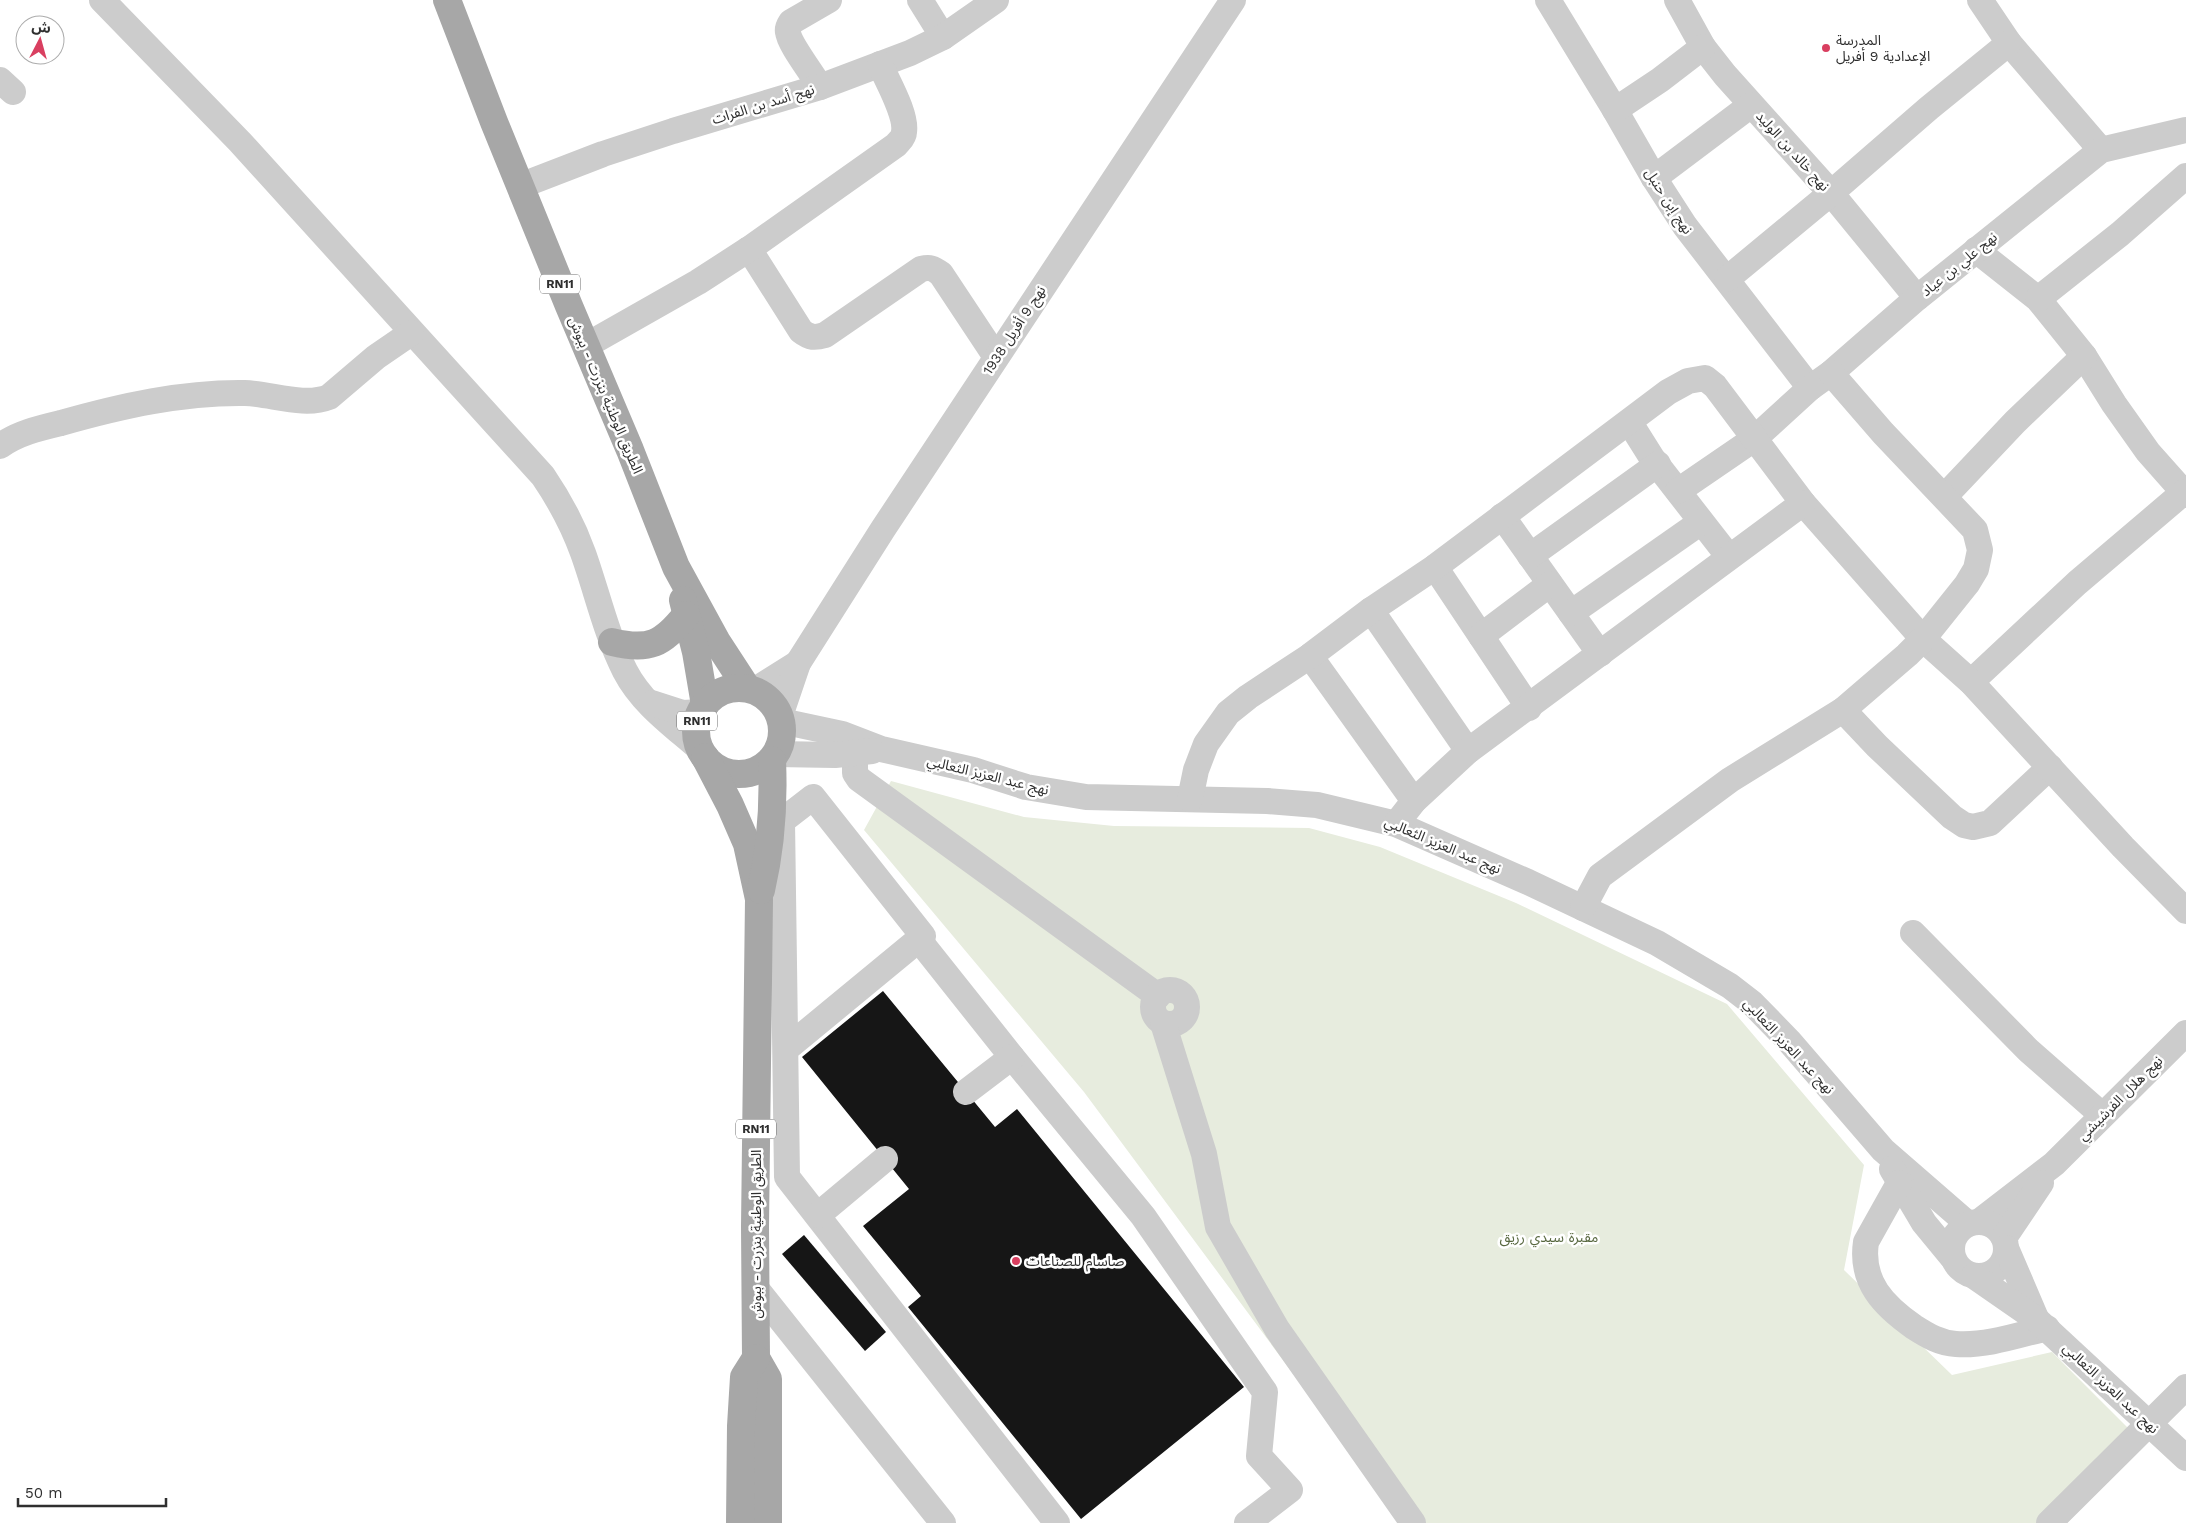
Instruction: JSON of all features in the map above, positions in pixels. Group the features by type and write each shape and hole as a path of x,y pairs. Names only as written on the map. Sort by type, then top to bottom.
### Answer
{"main road":[{"name":"الطريق الوطنية بنزرت - ببوش","path":"448,0 568,306 587,345 676,567 717,642 751,689"},
{"name":"الطريق الوطنية بنزرت - ببوش","path":"676,567 696,652 703,708"},
{"path":"612,642 638,646 657,643 672,632 686,615"},
{"name":"RN11","path":"703,753 696,734 697,721 703,708 720,692 734,688 751,689 770,701 781,718 782,740 774,757"},
{"name":"الطريق الوطنية بنزرت - ببوش","path":"703,753 730,805 747,844 759,899"},
{"path":"703,753 719,769 737,774 755,771 774,757"},
{"name":"الطريق الوطنية بنزرت - ببوش","path":"768,1523 768,1379 756,1358 759,899 768,860 774,757"},
{"name":"الطريق الوطنية بنزرت - ببوش","path":"740,1523 741,1426 744,1377 756,1358"}],"street":[{"path":"102,0 240,142 411,333 543,476 572,523 612,642 625,672 645,700 703,753"},
{"path":"820,87 811,70 792,43 788,33 788,26 791,22 829,0"},
{"path":"920,0 943,37"},
{"name":"نهج أسد بن الفرات","path":"520,186 603,154 820,87 880,64 943,37 996,0"},
{"name":"نهج 9 أفريل 1938","path":"798,663 996,358 1233,0"},
{"name":"نهج إبن حنبل","path":"1548,0 1654,178 1685,226 1727,279 1820,380 1883,433 1945,496 1975,530 1979,542 1979,557 1976,569 1967,584 1923,639 1875,684 1842,710 1730,780 1600,876 1582,908"},
{"name":"نهج خالد بن الوليد","path":"1677,0 1703,47 1751,105 1832,193 1917,298"},
{"path":"1980,0 2009,44 2101,150"},
{"path":"1727,279 1832,193 1929,108 2009,44"},
{"path":"1615,110 1660,80 1703,47"},
{"path":"587,345 665,302 749,249 901,140 904,133 902,113 880,64"},
{"path":"1654,178 1751,105"},
{"name":"نهج علي بن عياد","path":"1678,491 1754,439 1917,298 2101,150 2186,130"},
{"path":"2038,299 2120,234 2186,176"},
{"path":"749,249 801,331 815,338 825,335 921,269 929,267 934,269 941,274 996,358"},
{"path":"1971,682 2077,582 2185,494 2148,452 2114,404 2084,356 2038,299 1976,250"},
{"path":"0,446 28,432 101,411 152,401 193,396 247,393 309,400 323,399 329,397 376,357 411,333"},
{"path":"1945,496 2015,422 2084,356"},
{"path":"1190,799 1196,770 1206,744 1228,713 1248,697 1310,656 1371,610 1435,567 1630,423 1654,402 1677,387 1693,380 1705,378 1712,382 1803,503 1923,639 1971,682 2186,911"},
{"path":"1630,423 1678,491 1730,557"},
{"path":"1530,556 1658,464"},
{"path":"1396,824 1414,801 1468,751 1529,708 1803,503"},
{"path":"1502,516 1600,654"},
{"path":"1571,613 1702,522"},
{"path":"1435,567 1529,708"},
{"path":"1481,636 1550,584"},
{"path":"1371,610 1468,751"},
{"path":"1310,656 1414,801"},
{"path":"751,689 798,663"},
{"path":"798,663 781,718 842,734 868,751"},
{"path":"645,700 683,713 703,708"},
{"path":"1842,710 1952,817 1968,827 1979,827 1990,822 2050,767"},
{"path":"774,757 868,751"},
{"path":"868,751 855,773 859,779 1158,996 1164,991 1171,991 1183,996 1186,1002 1185,1015 1181,1020 1169,1024 1163,1023 1204,1154 1218,1227 1276,1329 1414,1523"},
{"name":"نهج عبد العزيز الثعالبي","path":"868,751 973,770 1026,787 1086,797 1144,800 1190,799 1317,805 1396,824 1657,943 1730,986 1752,1002 1789,1041 1883,1150 1974,1222"},
{"path":"786,1049 923,936 812,797 782,821 787,1177 1057,1523"},
{"path":"1913,933 2028,1050 2102,1115"},
{"path":"919,940 1012,1057 1143,1216 1265,1392 1259,1456 1290,1490 1247,1523"},
{"name":"نهج هلال الفرشيشي","path":"1974,1222 2054,1164 2186,1033"},
{"path":"966,1092 1012,1057"},
{"name":"نهج عبد العزيز الثعالبي","path":"1883,1150 1899,1183 1924,1223 1952,1257"},
{"path":"818,1215 885,1159"},
{"name":"نهج هلال الفرشيشي","path":"2005,1243 2054,1164"},
{"path":"1899,1183 1874,1227 1865,1248 1864,1259 1868,1276 1884,1303 1930,1337 1955,1344 1974,1344 2042,1324"},
{"path":"1974,1222 1990,1224 1998,1229 2005,1243 2004,1260 1996,1270 1986,1275 1974,1276 1960,1270 1952,1257 1954,1237 1959,1230 1974,1222"},
{"name":"نهج عبد العزيز الثعالبي","path":"2005,1243 2042,1324"},
{"name":"نهج عبد العزيز الثعالبي","path":"1974,1276 2042,1324 2186,1458"},
{"path":"756,1287 943,1523"},
{"path":"2049,1523 2150,1425 2186,1387"}],"green space":[{"name":"مقبرة سيدي رزيق","path":"891,781 1024,817 1114,826 1309,828 1380,847 1516,903 1727,1004 1864,1165 1844,1270 1952,1375 2052,1352 2128,1428 2039,1523 1402,1523 1084,1092 864,830"}],"building":[{"name":"صاسام للصناعات","path":"883,991 995,1127 1017,1109 1244,1387 1081,1519 908,1307 921,1296 863,1226 909,1189 802,1057"},
{"path":"804,1235 886,1332 865,1351 782,1254"}],"place":[{"name":"المدرسة الإعدادية 9 أفريل","path":"1826,48"},
{"name":"صاسام للصناعات","path":"1016,1261"}]}
